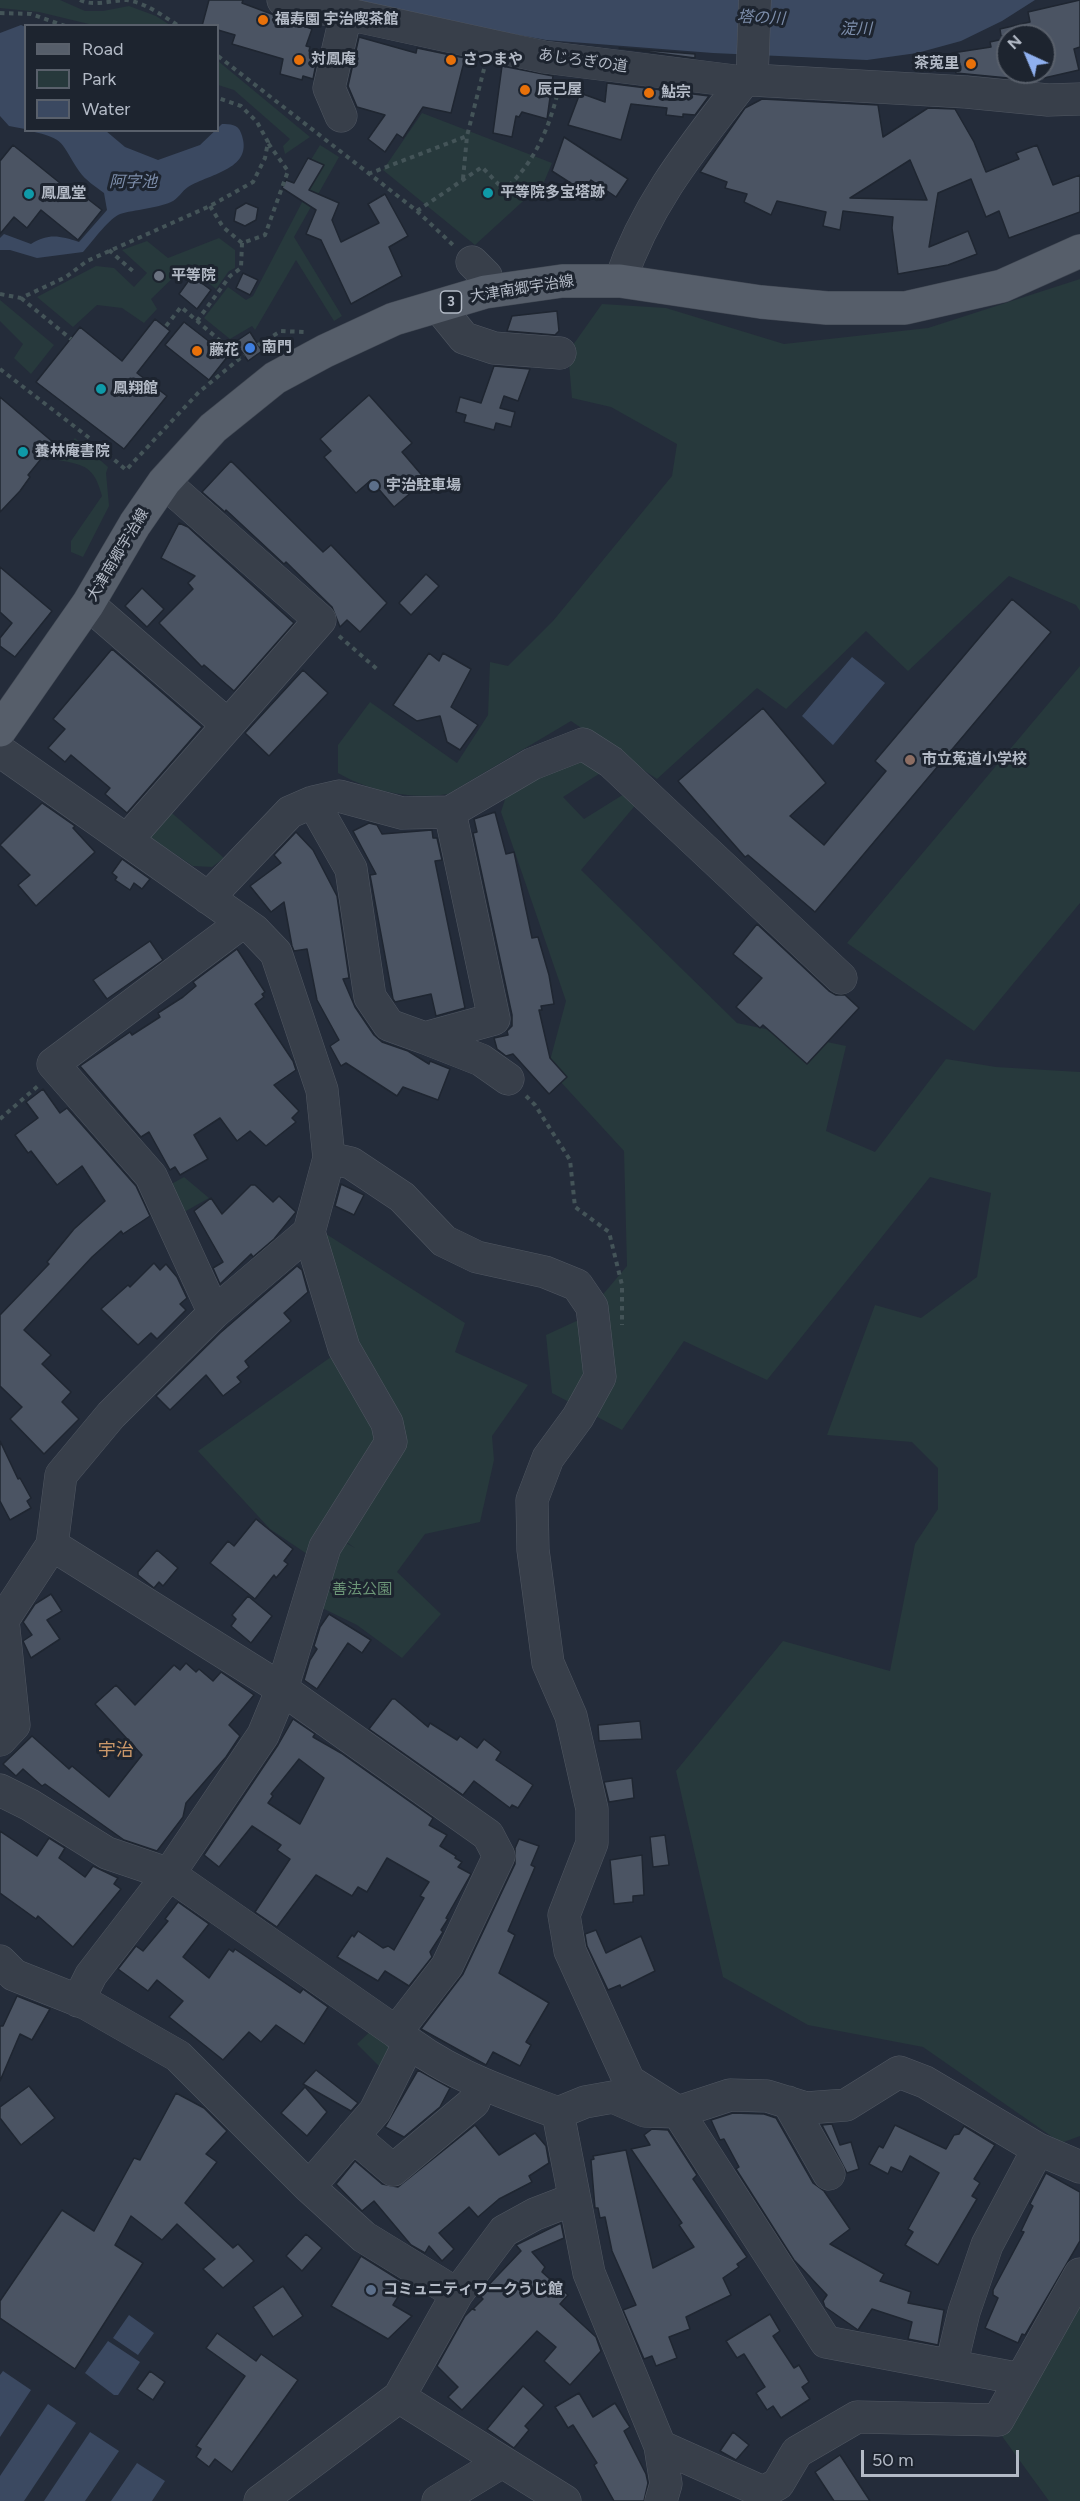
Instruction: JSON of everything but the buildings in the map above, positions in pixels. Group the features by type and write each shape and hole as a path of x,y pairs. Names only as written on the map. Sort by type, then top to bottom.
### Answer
{"main road":[{"name":"大津南郷宇治線","path":"0,730 88,604 135,524 164,482 213,428 275,378 325,351 394,320 485,292 562,281 620,281 761,302 827,308 905,308 1002,286 1080,251"}],"street":[{"name":"あじろぎの道","path":"283,0 565,60 1048,100 1080,99"},
{"path":"620,281 634,241 667,184 749,74 755,0"},
{"path":"341,116 329,88 346,14"},
{"path":"472,262 486,276 485,292"},
{"path":"438,306 464,338 494,348 560,353"},
{"path":"127,840 320,620 164,482"},
{"path":"88,604 228,724"},
{"path":"208,898 290,812 313,802 339,796 402,813 450,812 532,764 583,744 611,762 841,978"},
{"path":"0,751 243,922 276,953 322,1090 330,1158 309,1232 345,1348 387,1423 391,1442 326,1547 282,1689 263,1735 169,1874 92,1975 78,2001"},
{"path":"313,802 351,869 370,997 389,1025 481,1060 508,1078"},
{"path":"424,1038 494,1019 450,812"},
{"path":"214,1313 151,1176 53,1064 243,922"},
{"path":"330,1158 351,1163 402,1197 444,1241 477,1257 545,1272 577,1285 591,1307 600,1377 578,1417 548,1458 532,1500 533,1550 548,1663 572,1716 592,1809 592,1843 564,1915 570,1951 629,2081 678,2112 826,2342 1021,2379"},
{"path":"0,1740 14,1725 3,1620 52,1545 61,1475 111,1415 214,1313 309,1232"},
{"path":"52,1545 282,1689 488,1835 499,1856 447,1966 402,2037 375,2111 309,2187"},
{"path":"0,1790 30,1805 107,1853 169,1874 402,2037 417,2050 480,2083 558,2113 585,2102 613,2097 645,2111 678,2112 730,2095 767,2096 806,2109 846,2105 899,2072 925,2082 1038,2149 1080,2167"},
{"path":"0,1961 14,1975 78,2001 178,2056 309,2187 364,2237 457,2294"},
{"path":"353,2136 393,2170 474,2102 480,2083"},
{"path":"788,2102 829,2174"},
{"path":"558,2113 589,2273 660,2446 666,2484 661,2501"},
{"path":"951,2366 964,2312 987,2245 1038,2149"},
{"path":"260,2501 399,2397 457,2294 504,2231 535,2214 574,2199"},
{"path":"660,2446 763,2492 788,2492 797,2452 857,2417 998,2420 1080,2274"},
{"path":"399,2397 565,2501"},
{"path":"438,2501 502,2462"}],"path":[{"path":"80,0 87,4 127,0 147,7 176,24"},
{"path":"0,13 32,14 60,24"},
{"path":"463,179 467,136 489,45"},
{"path":"219,57 417,211 472,262"},
{"path":"417,211 482,167 504,190 522,174 552,120 565,60"},
{"path":"219,98 241,106 257,122 288,171 265,235 242,243"},
{"path":"367,174 467,136"},
{"path":"21,298 66,277 87,261 109,250 210,206 253,182 266,158 268,142"},
{"path":"210,206 223,226 242,243"},
{"path":"197,321 230,276 241,268 242,243"},
{"path":"109,250 135,273"},
{"path":"0,294 21,298 71,339"},
{"path":"101,448 126,470 173,417 242,357 181,307 166,326"},
{"path":"0,369 92,440"},
{"path":"320,620 378,670"},
{"path":"0,1119 58,1069"},
{"path":"508,1078 535,1105 570,1160 575,1207 609,1232 622,1285 622,1335"}],"green space":[{"path":"0,0 60,0 85,11 103,11 129,6 156,16 168,24 89,24 39,12 0,8"},
{"path":"219,62 310,137 285,154 283,146 290,139 234,90 219,85"},
{"path":"422,113 552,163 544,182 475,245 383,170"},
{"path":"320,145 339,157 294,237 342,316 334,321 296,260 255,330 252,326 230,339 204,318 228,287 246,300 253,296 309,189 309,163"},
{"path":"219,238 235,250 235,268 229,271 216,289 195,272 179,272 151,299 157,309 144,323 122,308 97,305 73,327 37,297 96,266 114,268 134,287 147,273 122,250 147,241 168,258"},
{"path":"1080,279 1080,611 1076,605 1009,576 908,671 866,631 786,709 757,688 657,779 571,721 448,794 406,795 363,785 338,773 338,745 370,702 457,763 488,715 490,662 508,666 553,621 672,476 677,444 611,407 572,398 568,352 602,304 666,308 784,344 928,328"},
{"path":"0,300 54,345 31,374 14,358 23,344 0,321"},
{"path":"75,438 108,467 106,473 109,506 83,557 71,552 71,541 102,496 96,479 88,469 58,460"},
{"path":"1080,666 1080,903 974,1031 847,943"},
{"path":"580,755 605,770 563,797 584,819 629,791 638,802 581,870 737,1023 846,1046 826,1131 875,1152 946,1059 996,1067 1080,1072 1080,2136 1061,2143 923,2047 808,2025 723,1977 676,1771 783,1641 890,1671 915,1544 938,1509 938,1468 912,1442 827,1435 875,1305 921,1318 977,1277 991,1193 930,1177 767,1380 684,1341 622,1430 552,1393 546,1335 583,1318 627,1266 624,1151 548,1068 566,1001 501,812 508,790"},
{"path":"166,808 224,858 212,867 193,866 145,834"},
{"path":"184,1177 209,1198 177,1216 166,1187"},
{"name":"善法公園","path":"323,1232 465,1323 455,1352 528,1385 492,1436 494,1460 480,1522 425,1534 397,1572 441,1614 402,1658 357,1625 318,1606 344,1542 355,1548 338,1536 393,1449 351,1346"},
{"path":"338,1352 383,1430 313,1558 270,1529 198,1451"},
{"path":"379,2023 398,2043 386,2073 357,2044"},
{"path":"1080,2287 1080,2501 1049,2501 999,2432"}],"water":[{"name":"淀川","path":"328,0 1035,0 1002,21 961,41 917,53 867,60 713,53 546,40"},
{"path":"21,25 24,26 24,129 9,126 0,116 0,33"},
{"name":"阿字池","path":"222,124 233,125 240,130 244,145 242,155 236,162 188,187 173,201 118,215 83,252 37,258 10,250 0,250 0,238 4,234 31,244 43,238 55,237 79,242 107,210 104,193 81,174 65,148 57,140 34,132 107,132 125,147 158,160 200,145 214,132 219,132 219,127"},
{"path":"852,657 885,683 833,745 802,716"},
{"path":"129,2315 154,2333 138,2355 113,2338"},
{"path":"108,2341 140,2362 118,2395 114,2395 85,2373"},
{"path":"3,2371 31,2390 0,2437 0,2375"},
{"path":"48,2404 76,2423 24,2501 0,2501 0,2476"},
{"path":"90,2432 119,2451 85,2501 44,2501"},
{"path":"137,2463 165,2481 152,2501 111,2501"}],"place":[{"name":"福寿園 宇治喫茶館","path":"263,20"},
{"name":"対鳳庵","path":"299,60"},
{"name":"さつまや","path":"451,60"},
{"name":"茶莵里","path":"971,64"},
{"name":"辰己屋","path":"525,90"},
{"name":"鮎宗","path":"649,93"},
{"name":"平等院多宝塔跡","path":"488,193"},
{"name":"鳳凰堂","path":"29,194"},
{"name":"平等院","path":"159,276"},
{"name":"南門","path":"250,348"},
{"name":"藤花","path":"197,351"},
{"name":"鳳翔館","path":"101,389"},
{"name":"養林庵書院","path":"23,452"},
{"name":"宇治駐車場","path":"374,486"},
{"name":"市立菟道小学校","path":"910,760"},
{"name":"コミュニティワークうじ館","path":"371,2290"}],"district":[{"name":"宇治","path":"116,1751"}],"water label":[{"name":"塔の川","path":"761,18"}]}
